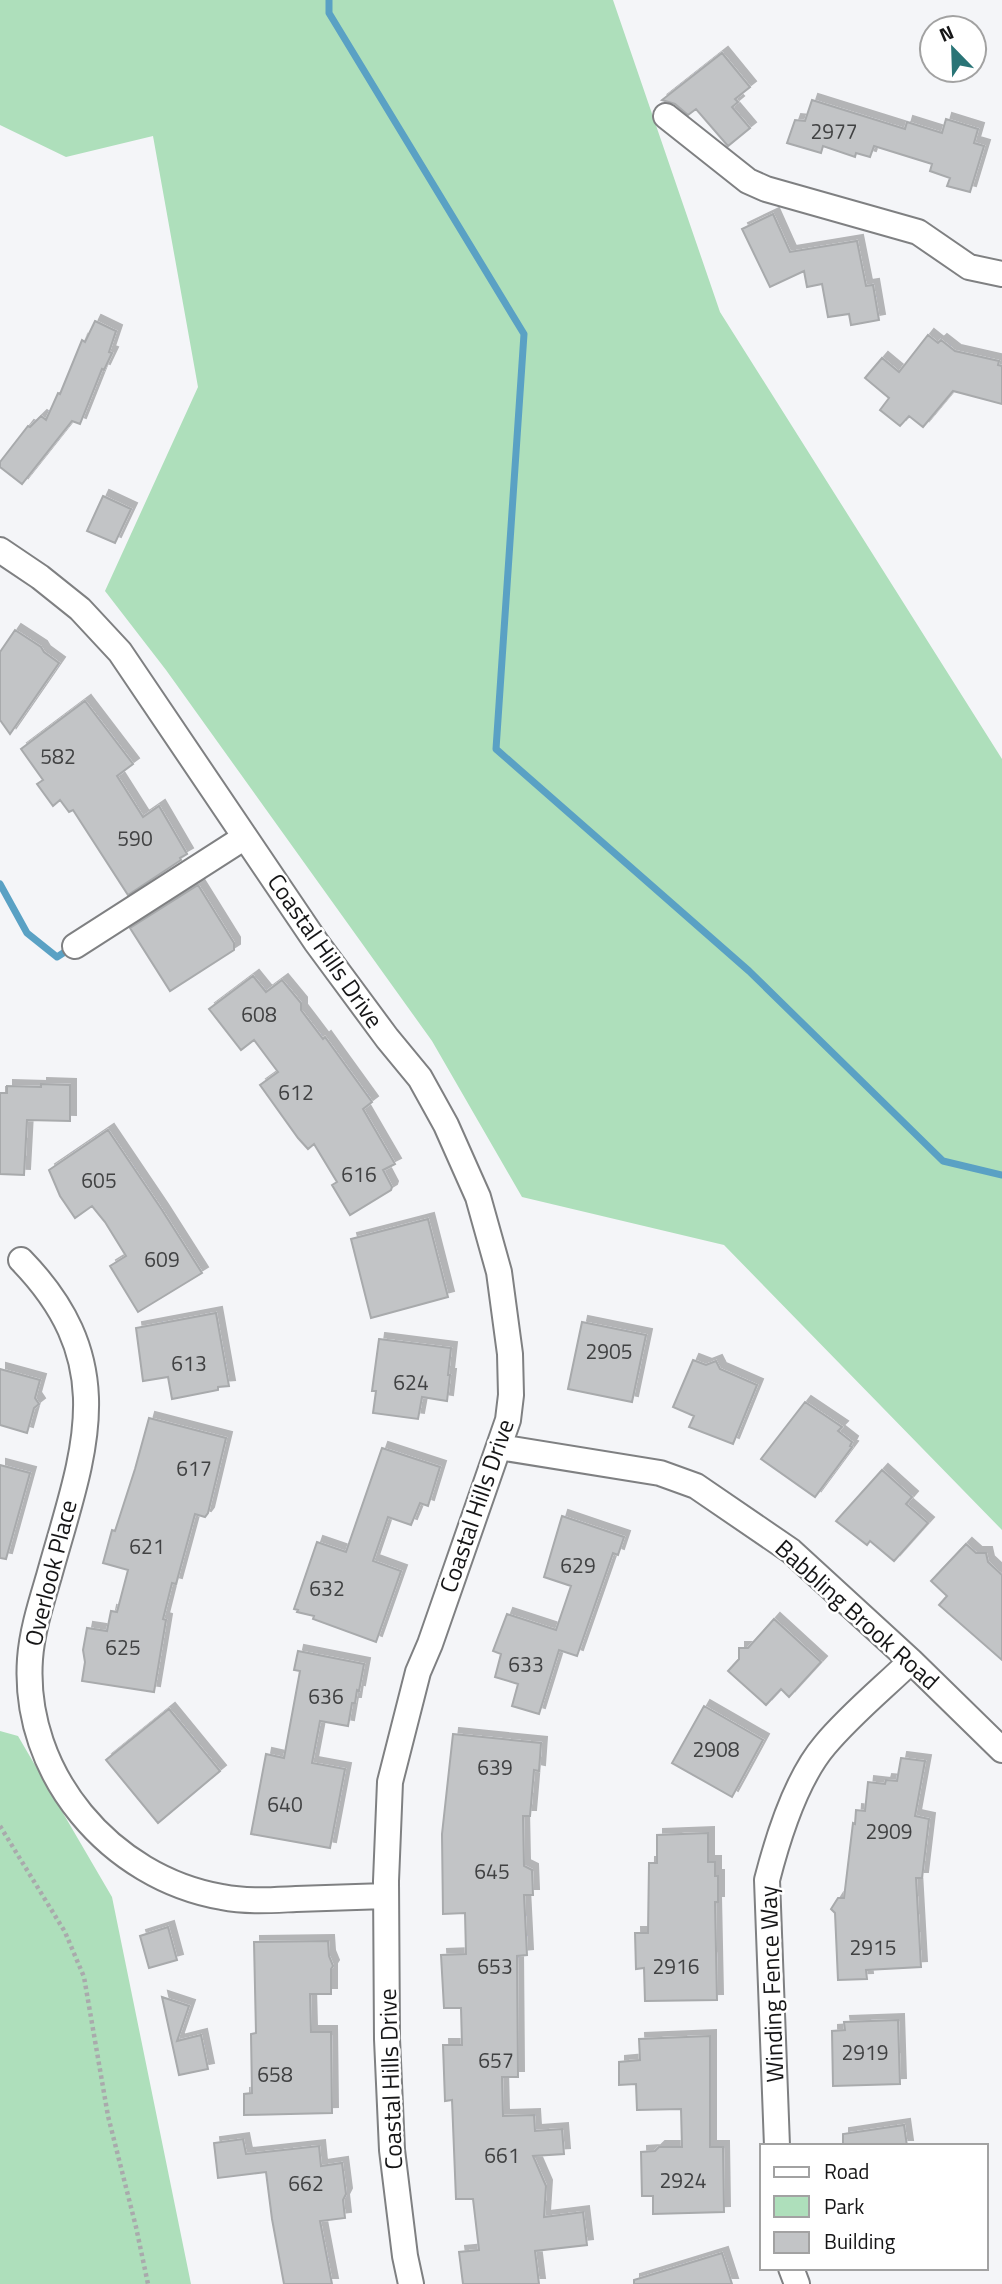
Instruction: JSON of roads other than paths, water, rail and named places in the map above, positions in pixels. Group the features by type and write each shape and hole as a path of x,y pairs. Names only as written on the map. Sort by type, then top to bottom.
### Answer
{"street":[{"path":"666,116 748,181 766,190 918,232 969,267 1002,274"},
{"name":"Coastal Hills Drive","path":"0,550 80,609 120,652 316,943 420,1078 463,1161 478,1197 491,1240 506,1312 511,1395 508,1420 418,1672 390,1782 386,1896 387,2039 392,2150 411,2284"},
{"path":"75,946 245,836"},
{"name":"Overlook Place","path":"20,1260 37,1278 65,1318 82,1363 86,1393 83,1450 36,1622 30,1659 30,1686 40,1738 62,1787 95,1831 117,1850 140,1867 193,1890 251,1900 386,1896"},
{"name":"Babbling Brook Road","path":"499,1447 660,1473 696,1486 791,1551 911,1661 1002,1750"},
{"name":"Winding Fence Way","path":"777,2144 768,1880 774,1853 793,1802 824,1746 911,1661"}],"waterway":[{"path":"329,0 329,13 524,334 496,749 749,971 943,1161 1002,1175"},
{"path":"0,884 27,933 57,957 71,948"}]}
